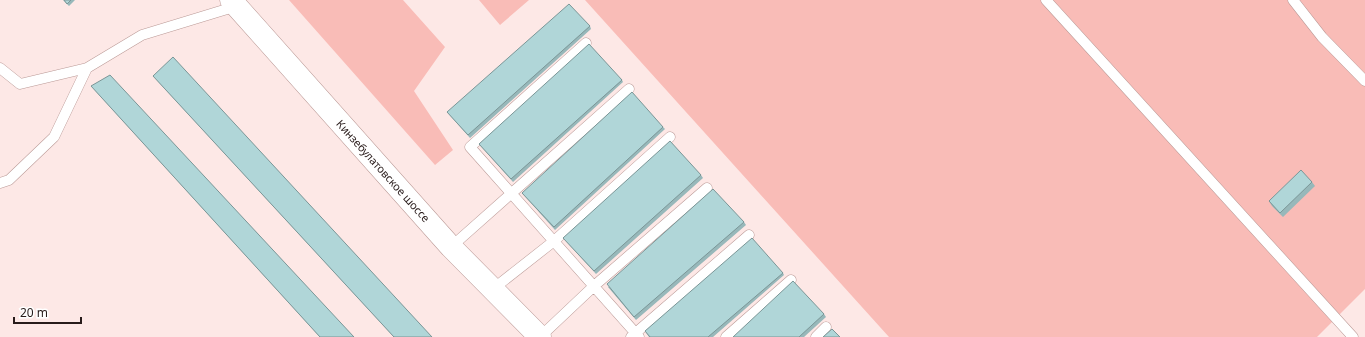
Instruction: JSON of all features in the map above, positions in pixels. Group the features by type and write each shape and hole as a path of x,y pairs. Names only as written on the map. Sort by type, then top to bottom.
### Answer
{"main road":[{"name":"Кинзебулатовское шоссе","path":"234,3 451,247 540,337"}],"lane":[{"path":"1046,0 1353,337"},
{"path":"1293,0 1322,37 1365,81"},
{"path":"0,68 20,84 87,68 142,35 234,3"},
{"path":"586,43 470,147 594,286 636,336 749,235"},
{"path":"0,183 9,180 54,137 87,68"},
{"path":"451,247 629,89"},
{"path":"493,289 554,241 670,137"},
{"path":"540,337 594,286 707,188"},
{"path":"726,337 791,280"},
{"path":"816,337 826,327"}],"shaded area":[{"path":"289,0 403,0 445,47 414,91 453,150 435,165"},
{"path":"479,0 529,0 500,25"},
{"path":"585,0 1365,0 1365,289 1317,337 889,337"}],"building":[{"path":"64,0 71,0 67,4"},
{"path":"569,4 590,26 468,135 447,112"},
{"path":"589,44 622,80 511,179 479,144"},
{"path":"173,57 432,337 394,337 153,76"},
{"path":"110,75 354,337 320,337 91,86"},
{"path":"632,92 663,127 554,227 522,193"},
{"path":"670,141 701,175 594,271 563,238"},
{"path":"1301,170 1312,182 1280,213 1269,201"},
{"path":"713,189 744,222 634,317 607,284"},
{"path":"752,238 783,273 708,337 650,337 645,331"},
{"path":"793,281 824,314 799,337 733,337"},
{"path":"832,329 840,337 823,337"}]}
